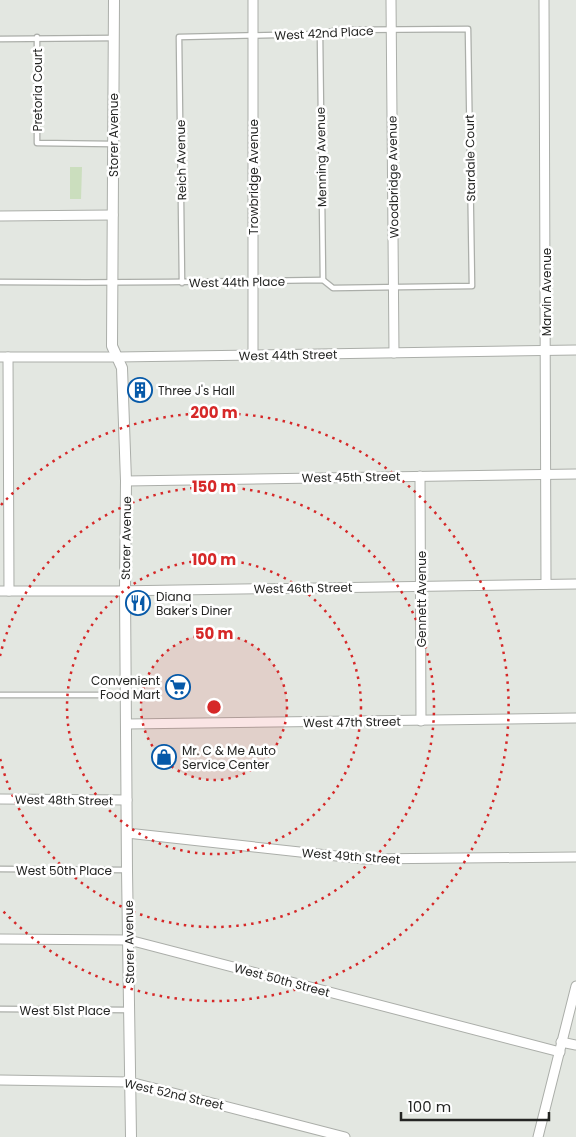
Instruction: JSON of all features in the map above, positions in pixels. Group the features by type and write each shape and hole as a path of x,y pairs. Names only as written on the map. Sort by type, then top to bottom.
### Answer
{"street":[{"name":"Storer Avenue","path":"114,0 114,283 112,346 122,368 126,481 127,870 131,1137"},
{"name":"Trowbridge Avenue","path":"253,0 253,355"},
{"name":"Woodbridge Avenue","path":"391,0 394,353"},
{"name":"Marvin Avenue","path":"544,0 546,584"},
{"path":"0,216 113,215"},
{"name":"West 44th Street","path":"4,357 576,350"},
{"path":"4,357 4,591"},
{"name":"West 45th Street","path":"126,481 576,474"},
{"name":"Gennett Avenue","path":"420,476 421,721"},
{"name":"West 46th Street","path":"4,591 576,584"},
{"name":"West 47th Street","path":"127,724 576,718"},
{"name":"West 48th Street","path":"0,799 127,800"},
{"name":"West 49th Street","path":"127,833 364,859 576,858"},
{"name":"West 50th Street","path":"0,939 129,940 560,1052"},
{"path":"538,1137 576,986"},
{"path":"561,1042 576,1045"},
{"name":"West 52nd Street","path":"0,1080 130,1082 345,1137"}],"lane":[{"name":"West 42nd Place","path":"179,37 320,34 338,30 468,30"},
{"name":"Stardale Court","path":"468,30 472,286"},
{"name":"Menning Avenue","path":"320,34 323,280"},
{"name":"Reich Avenue","path":"179,37 182,283"},
{"path":"0,38 114,38"},
{"name":"Pretoria Court","path":"37,38 37,143 114,144"},
{"name":"West 44th Place","path":"0,282 182,283 323,280 333,288 472,286"},
{"path":"0,695 126,695"},
{"name":"West 50th Place","path":"0,869 127,870"},
{"name":"West 51st Place","path":"0,1009 130,1010"}],"green space":[{"path":"70,167 82,167 81,199 70,199"}],"place":[{"name":"Three J's Hall","path":"140,390"},
{"name":"Diana Baker's Diner","path":"138,603"},
{"name":"Convenient Food Mart","path":"178,687"},
{"name":"Mr. C & Me Auto Service Center","path":"164,757"}]}
